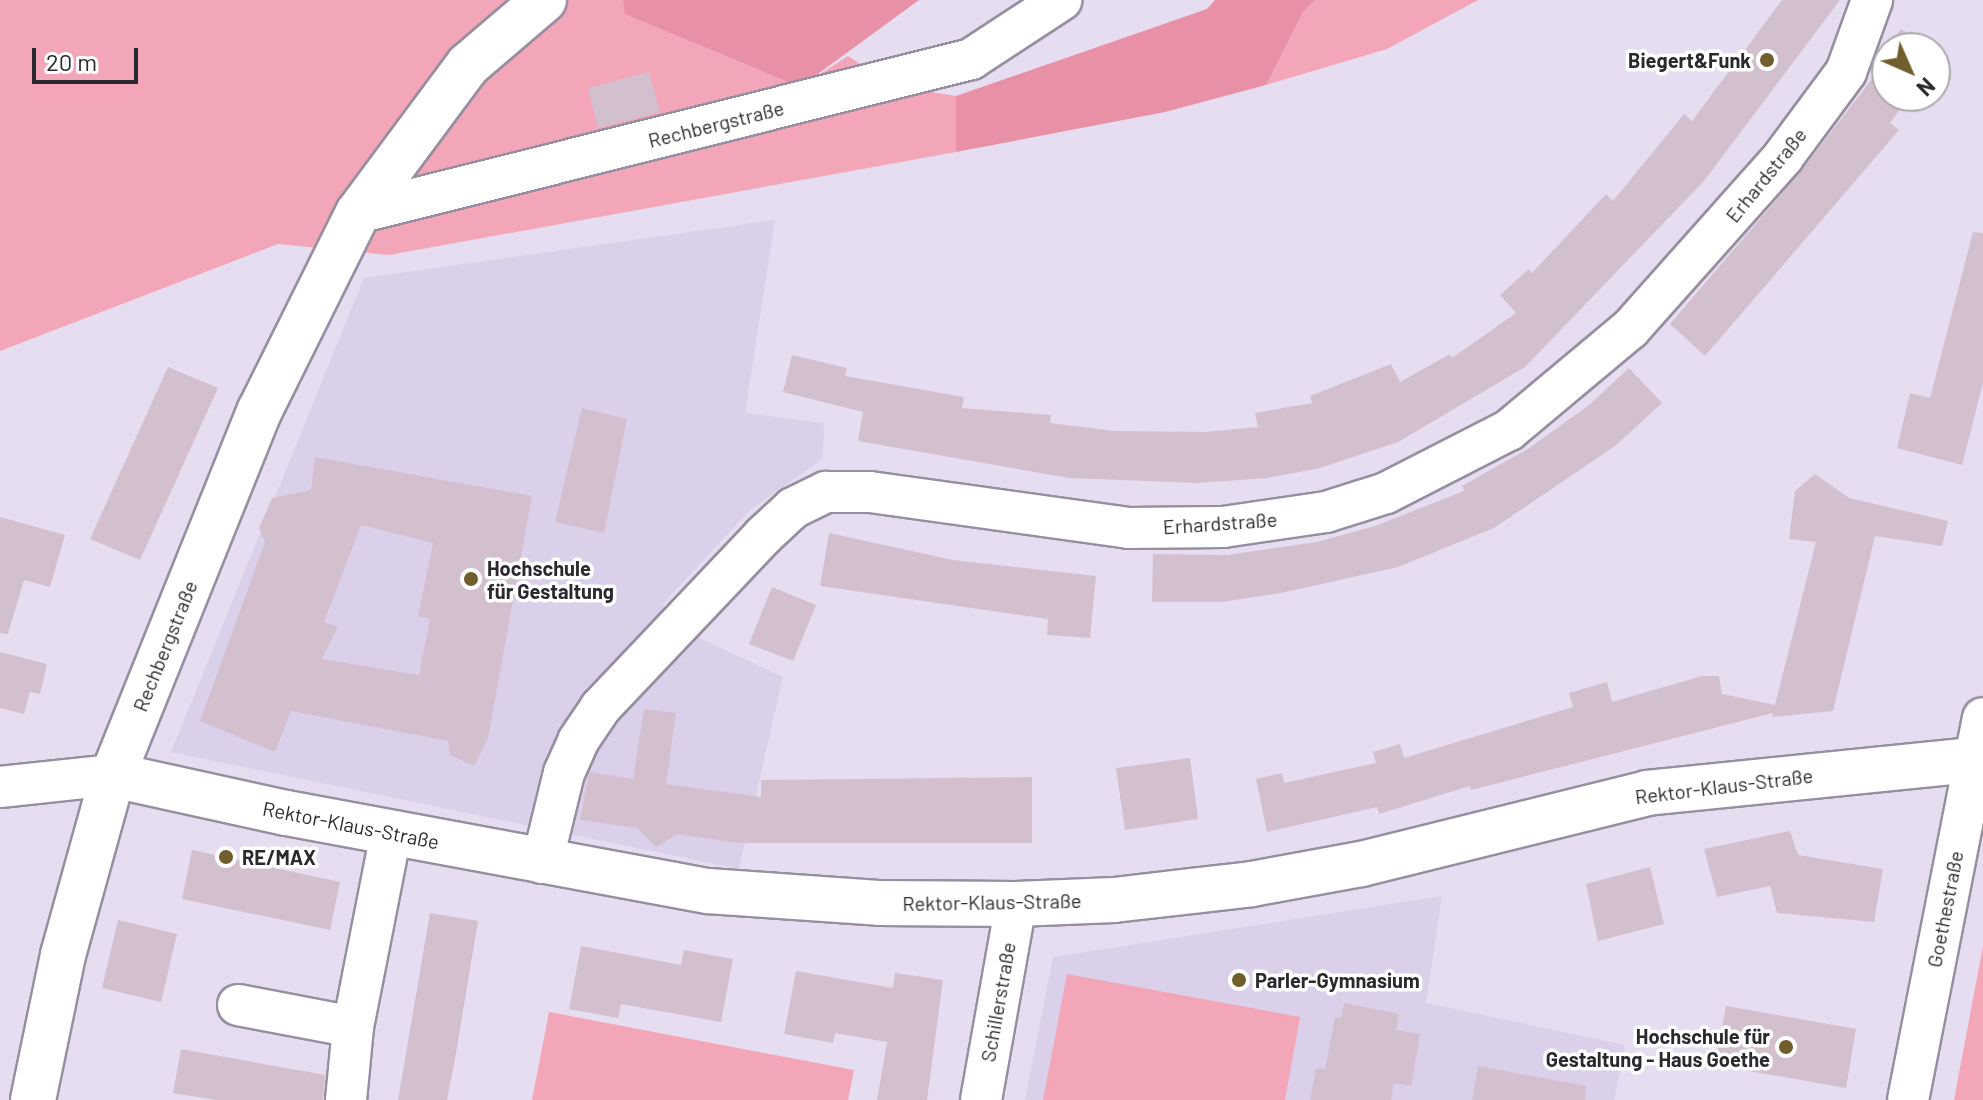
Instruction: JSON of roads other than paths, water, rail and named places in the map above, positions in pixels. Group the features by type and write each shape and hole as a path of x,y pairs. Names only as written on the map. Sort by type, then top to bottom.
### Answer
{"main road":[{"name":"Rechbergstraße","path":"33,1100 63,955 113,775 260,410 358,213 468,65 544,0"},
{"name":"Rektor-Klaus-Straße","path":"113,775 542,863 770,898 1016,904 1114,900 1252,884 1361,864 1647,793 1980,745"}],"street":[{"name":"Rechbergstraße","path":"358,213 971,59 1061,0"},
{"name":"Erhardstraße","path":"542,863 564,773 578,741 600,708 763,536 793,508 826,492 870,492 1128,528 1223,527 1326,512 1386,493 1509,430 1630,329 1783,157 1846,72 1872,0"},
{"name":"Goethestraße","path":"1908,1100 1980,745"},
{"name":"Rektor-Klaus-Straße","path":"0,787 113,775"},
{"path":"346,1100 353,1027 391,833"},
{"name":"Schillerstraße","path":"981,1100 1016,904"},
{"path":"238,1005 353,1027"}],"place":[{"name":"Biegert&Funk","path":"1767,60"},
{"name":"Hochschule für Gestaltung","path":"471,579"},
{"name":"RE/MAX","path":"226,857"},
{"name":"Parler-Gymnasium","path":"1239,980"},
{"name":"Hochschule für Gestaltung - Haus Goethe","path":"1786,1047"}]}
